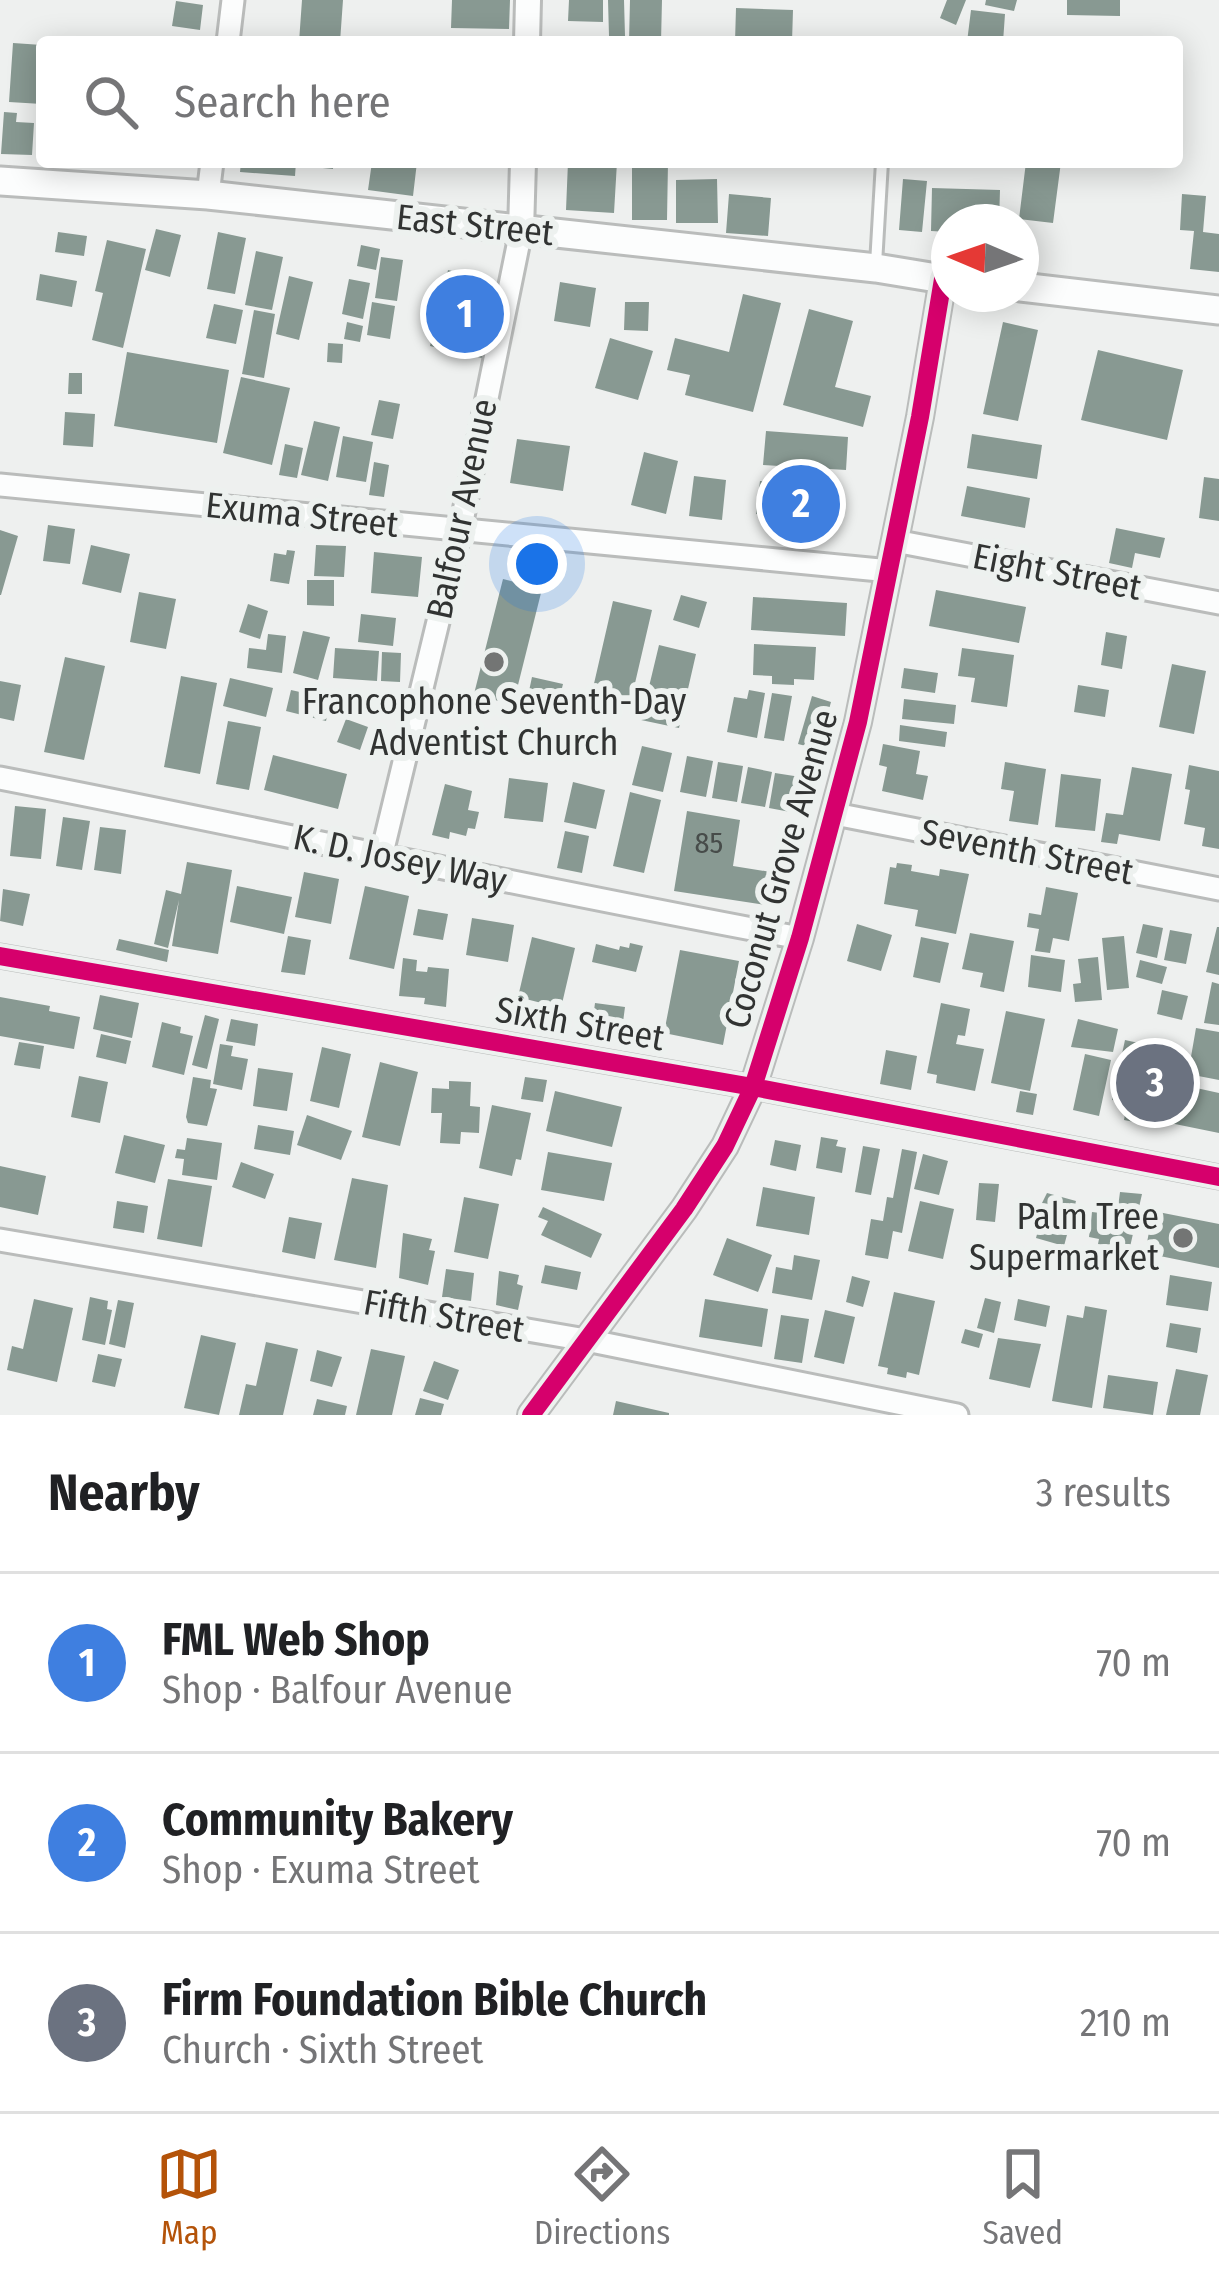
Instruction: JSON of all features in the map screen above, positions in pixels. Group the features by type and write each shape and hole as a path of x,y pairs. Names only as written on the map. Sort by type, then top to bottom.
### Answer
{"main road":[{"name":"East Street","path":"0,181 208,195 931,277"},
{"path":"1039,289 1219,310"}],"street":[{"path":"229,36 233,0"},
{"path":"527,36 528,0"},
{"path":"208,195 211,168"},
{"name":"Balfour Avenue","path":"382,853 460,531 521,231 523,168"},
{"name":"Coconut Grove Avenue","path":"531,1415 684,1209 725,1146 753,1087 835,814 890,571 940,312"},
{"name":"Exuma Street","path":"0,484 890,571"},
{"name":"Eight Street","path":"895,541 1219,603"},
{"name":"K. D. Josey Way","path":"0,778 382,853 548,892 800,938"},
{"name":"Seventh Street","path":"835,814 1219,889"},
{"name":"Sixth Street","path":"0,956 753,1087 1219,1177"},
{"name":"Fifth Street","path":"0,1240 586,1340 957,1415"}],"lane":[{"path":"876,268 882,168"}],"building":[{"path":"302,0 343,0 340,36 299,36"},
{"path":"452,0 510,0 509,29 451,28"},
{"path":"569,0 603,0 603,22 568,21"},
{"path":"608,0 624,0 625,36 609,36"},
{"path":"630,0 662,0 661,36 629,36"},
{"path":"947,0 966,0 956,25 940,18"},
{"path":"986,0 1017,0 1014,11 985,5"},
{"path":"1067,0 1120,0 1120,16 1067,15"},
{"path":"176,1 203,5 200,30 172,26"},
{"path":"736,8 793,10 792,36 735,36"},
{"path":"971,10 1005,14 1003,36 968,36"},
{"path":"13,43 36,45 36,104 9,102"},
{"path":"4,112 17,113 16,122 34,123 32,155 1,154"},
{"path":"240,168 296,168 295,176 240,172"},
{"path":"371,168 416,168 413,196 368,190"},
{"path":"568,168 617,168 614,213 566,210"},
{"path":"632,168 668,168 667,220 632,220"},
{"path":"1025,168 1060,168 1053,223 1039,221 1039,204 1021,204"},
{"path":"717,179 718,223 676,223 676,180"},
{"path":"903,179 927,181 922,232 899,230"},
{"path":"932,188 1000,190 1000,204 932,204"},
{"path":"729,194 771,198 768,236 726,233"},
{"path":"1182,194 1206,196 1203,232 1219,234 1219,272 1190,269 1194,231 1180,230"},
{"path":"156,229 181,235 170,277 145,270"},
{"path":"58,232 87,236 84,256 55,252"},
{"path":"218,232 246,238 235,294 207,289"},
{"path":"107,240 146,249 123,348 92,340 103,293 95,291"},
{"path":"361,245 380,249 376,270 357,266"},
{"path":"256,251 283,257 272,310 245,305"},
{"path":"381,257 403,260 397,301 375,298"},
{"path":"448,270 500,283 482,358 430,346"},
{"path":"40,274 77,281 72,307 36,300"},
{"path":"289,276 313,282 299,340 276,334"},
{"path":"349,279 370,283 363,319 342,314"},
{"path":"560,282 596,288 590,327 554,321"},
{"path":"743,294 781,303 753,412 685,395 690,375 667,370 675,338 729,352"},
{"path":"372,302 395,306 390,339 367,335"},
{"path":"625,302 649,302 648,331 624,330"},
{"path":"214,304 243,310 236,344 206,338"},
{"path":"809,309 853,321 835,387 871,396 863,427 783,405"},
{"path":"254,310 275,314 264,378 242,374"},
{"path":"347,322 363,326 360,342 344,339"},
{"path":"1003,322 1038,330 1018,421 983,414"},
{"path":"610,338 653,351 638,400 595,388"},
{"path":"328,343 343,344 342,363 327,362"},
{"path":"1098,350 1183,370 1167,440 1081,420"},
{"path":"127,352 229,370 217,443 114,426"},
{"path":"69,373 82,373 82,394 68,394"},
{"path":"241,377 290,388 272,465 223,453"},
{"path":"379,400 400,404 393,439 371,435"},
{"path":"65,412 95,414 93,447 63,445"},
{"path":"314,421 340,427 328,481 301,475"},
{"path":"766,431 848,437 846,470 763,465"},
{"path":"972,434 1042,445 1037,479 967,468"},
{"path":"343,436 373,442 366,482 336,477"},
{"path":"517,439 570,446 563,491 510,483"},
{"path":"285,444 303,448 297,478 279,475"},
{"path":"644,452 678,461 666,514 631,505"},
{"path":"374,462 389,465 384,497 369,495"},
{"path":"694,476 726,480 722,520 689,516"},
{"path":"1204,477 1219,479 1219,521 1199,518"},
{"path":"760,481 842,489 839,522 756,514"},
{"path":"967,486 1030,498 1025,528 961,516"},
{"path":"48,525 75,529 70,564 43,561"},
{"path":"1116,528 1165,538 1160,558 1135,553 1132,568 1109,563"},
{"path":"0,530 18,536 1,595 0,595"},
{"path":"91,545 130,554 121,593 82,584"},
{"path":"316,545 346,546 344,577 314,576"},
{"path":"287,550 295,551 289,584 270,581 274,553 286,555"},
{"path":"374,552 422,557 418,597 371,593"},
{"path":"503,579 542,589 513,705 474,694"},
{"path":"307,580 334,580 334,606 307,605"},
{"path":"936,590 1026,607 1019,643 929,626"},
{"path":"139,592 176,599 166,649 130,642"},
{"path":"681,595 707,602 699,628 673,620"},
{"path":"753,597 847,603 845,636 751,630"},
{"path":"613,601 652,610 629,709 590,701"},
{"path":"248,604 268,611 260,639 239,632"},
{"path":"361,614 396,618 393,646 358,642"},
{"path":"303,631 330,637 318,680 293,673"},
{"path":"1106,632 1127,636 1122,669 1101,665"},
{"path":"268,634 286,636 282,673 247,668 249,648 266,650"},
{"path":"754,644 816,647 814,680 772,684 772,676 753,675"},
{"path":"659,645 696,654 679,728 641,720"},
{"path":"335,648 379,651 377,681 333,678"},
{"path":"962,648 1014,655 1007,707 971,702 975,678 958,676"},
{"path":"382,652 401,653 400,682 381,681"},
{"path":"65,657 105,666 84,760 44,752"},
{"path":"1172,664 1206,671 1194,734 1159,727"},
{"path":"904,668 938,673 935,693 901,688"},
{"path":"181,676 217,683 200,774 164,767"},
{"path":"532,677 563,684 556,712 526,705"},
{"path":"230,678 273,688 266,717 223,706"},
{"path":"0,681 21,685 14,721 0,718"},
{"path":"1078,685 1109,690 1105,717 1074,712"},
{"path":"291,690 331,699 326,721 286,711"},
{"path":"749,690 765,693 757,738 727,732 734,697 747,699"},
{"path":"772,693 792,696 784,741 764,738"},
{"path":"812,696 831,702 818,749 798,744"},
{"path":"904,699 956,705 954,724 902,719"},
{"path":"346,719 368,727 360,750 337,742"},
{"path":"228,721 261,727 249,790 216,784"},
{"path":"900,725 947,732 945,747 899,741"},
{"path":"883,744 920,751 916,774 928,776 923,800 882,791 887,767 879,765"},
{"path":"642,746 672,753 663,792 632,785"},
{"path":"273,755 347,774 338,809 264,790"},
{"path":"687,756 713,761 706,797 680,792"},
{"path":"718,762 743,766 737,802 712,798"},
{"path":"1005,762 1046,769 1038,825 1009,821 1014,791 1001,789"},
{"path":"1189,765 1219,771 1219,849 1202,846 1205,828 1184,824"},
{"path":"748,767 772,772 765,807 741,803"},
{"path":"1132,767 1172,774 1160,841 1119,834 1117,844 1101,842 1106,813 1123,815"},
{"path":"775,773 807,778 801,814 769,808"},
{"path":"1061,774 1101,779 1095,831 1055,827"},
{"path":"509,778 548,783 543,822 504,818"},
{"path":"573,782 605,790 596,829 564,822"},
{"path":"445,784 472,791 468,810 479,812 475,829 468,828 466,836 432,835"},
{"path":"630,792 661,800 644,873 613,866"},
{"path":"15,806 46,809 41,859 10,856"},
{"path":"687,811 740,820 733,866 771,872 766,905 674,891"},
{"path":"63,817 90,821 82,870 56,866"},
{"path":"100,827 126,830 121,874 94,870"},
{"path":"565,831 589,836 582,873 557,868"},
{"path":"187,862 232,870 218,954 172,946 179,900 168,948 154,944 166,890 181,894"},
{"path":"897,863 939,876 940,869 969,874 956,934 915,926 918,910 884,904 890,867 896,868"},
{"path":"304,872 339,879 331,924 295,917"},
{"path":"237,886 292,897 284,934 230,922"},
{"path":"365,886 409,896 394,969 349,959"},
{"path":"1046,887 1078,893 1069,941 1053,938 1050,953 1035,951 1039,929 1027,927 1029,913 1041,915"},
{"path":"3,889 30,894 23,926 0,921"},
{"path":"418,909 448,914 443,940 413,935"},
{"path":"472,918 514,925 508,962 466,955"},
{"path":"857,924 892,935 881,971 847,961"},
{"path":"1143,924 1163,928 1157,958 1136,953"},
{"path":"1219,927 1219,975 1206,972"},
{"path":"1170,930 1192,934 1186,964 1164,960"},
{"path":"970,933 1014,941 1004,992 980,987 983,973 962,969"},
{"path":"288,936 311,940 305,975 281,972"},
{"path":"1124,936 1129,988 1107,990 1102,938"},
{"path":"532,937 575,948 561,1008 518,997"},
{"path":"921,937 949,943 940,983 913,977"},
{"path":"119,939 169,950 167,962 116,950"},
{"path":"630,943 643,946 636,972 592,962 596,944 619,950 620,946 629,948"},
{"path":"680,950 739,961 723,1045 664,1033"},
{"path":"1031,955 1065,960 1061,992 1028,987"},
{"path":"1098,957 1102,1000 1075,1002 1073,984 1081,983 1078,959"},
{"path":"403,958 417,960 416,971 449,969 446,1007 424,1004 425,998 399,996"},
{"path":"1140,960 1167,967 1162,984 1136,977"},
{"path":"1212,982 1219,984 1219,1025 1204,1023"},
{"path":"1162,990 1188,996 1182,1020 1157,1014"},
{"path":"100,995 139,1003 132,1038 93,1029"},
{"path":"0,997 80,1017 74,1049 0,1036"},
{"path":"595,1003 625,1007 620,1045 590,1041"},
{"path":"941,1003 970,1009 965,1036 958,1035 956,1044 984,1049 975,1091 936,1083 937,1075 927,1073"},
{"path":"1006,1011 1045,1019 1030,1091 991,1083"},
{"path":"205,1015 219,1019 207,1069 192,1065"},
{"path":"231,1019 258,1024 255,1046 226,1041"},
{"path":"1078,1019 1118,1029 1113,1052 1071,1047"},
{"path":"162,1022 193,1036 184,1075 152,1067"},
{"path":"1196,1028 1219,1032 1219,1080 1188,1074"},
{"path":"101,1034 131,1041 126,1064 96,1057"},
{"path":"1125,1040 1175,1051 1159,1127 1124,1120 1127,1103 1112,1100"},
{"path":"19,1042 44,1046 40,1069 14,1065"},
{"path":"220,1044 233,1046 231,1056 248,1059 242,1090 213,1084"},
{"path":"322,1047 351,1054 339,1108 310,1101"},
{"path":"886,1050 917,1056 911,1090 880,1084"},
{"path":"1085,1054 1111,1060 1099,1116 1073,1110"},
{"path":"380,1062 418,1072 400,1146 362,1137"},
{"path":"258,1068 293,1073 287,1111 253,1106"},
{"path":"79,1076 108,1082 100,1123 71,1117"},
{"path":"193,1077 211,1080 210,1088 217,1089 207,1126 188,1123 186,1117"},
{"path":"525,1077 547,1080 543,1102 521,1099"},
{"path":"449,1081 471,1082 470,1106 480,1107 479,1133 461,1132 460,1144 440,1143 442,1113 431,1113 432,1088 449,1089"},
{"path":"1178,1084 1219,1093 1219,1133 1170,1123"},
{"path":"555,1091 622,1107 612,1147 546,1131"},
{"path":"1020,1091 1037,1094 1033,1115 1016,1112"},
{"path":"492,1105 531,1113 521,1160 516,1159 512,1176 479,1168"},
{"path":"307,1115 352,1131 341,1160 297,1145"},
{"path":"258,1125 294,1131 290,1155 254,1149"},
{"path":"124,1135 165,1145 155,1183 115,1173"},
{"path":"821,1137 838,1140 836,1146 846,1148 842,1173 816,1168"},
{"path":"187,1138 222,1143 217,1180 182,1175 184,1159 175,1158 177,1149 185,1150"},
{"path":"775,1140 801,1145 796,1171 770,1165"},
{"path":"863,1146 880,1149 871,1195 855,1192"},
{"path":"902,1149 917,1152 902,1233 893,1231 888,1259 865,1255 871,1219 883,1221 887,1197 893,1198"},
{"path":"548,1152 612,1163 604,1201 541,1190"},
{"path":"923,1154 948,1161 939,1195 914,1189"},
{"path":"241,1162 274,1174 265,1199 232,1187"},
{"path":"0,1166 46,1176 38,1215 0,1207"},
{"path":"352,1178 388,1185 376,1268 334,1260"},
{"path":"168,1179 212,1186 202,1247 157,1239"},
{"path":"979,1183 999,1184 995,1222 976,1220"},
{"path":"763,1187 815,1197 809,1235 756,1226"},
{"path":"1120,1192 1142,1194 1130,1247 1098,1244 1099,1239 1089,1237 1092,1212 1117,1215"},
{"path":"1047,1193 1076,1201 1064,1246 1036,1238 1041,1219 1035,1217"},
{"path":"464,1197 499,1204 488,1259 454,1252"},
{"path":"117,1201 148,1206 144,1233 113,1228"},
{"path":"920,1201 954,1209 943,1259 908,1251"},
{"path":"543,1207 602,1234 591,1258 541,1235 548,1221 538,1217"},
{"name":"Palm Tree Supermarket","path":"1153,1211 1219,1224 1219,1268 1145,1253"},
{"path":"289,1217 322,1223 315,1259 282,1252"},
{"path":"403,1233 432,1239 429,1250 435,1251 428,1285 399,1278"},
{"path":"727,1238 772,1255 758,1292 713,1275"},
{"path":"794,1255 820,1260 812,1300 772,1293 776,1267 792,1270"},
{"path":"545,1265 581,1272 577,1290 541,1283"},
{"path":"446,1269 474,1273 471,1301 442,1297"},
{"path":"499,1271 519,1275 517,1284 523,1286 518,1310 496,1305"},
{"path":"1170,1275 1212,1282 1208,1311 1166,1305"},
{"path":"852,1276 870,1281 863,1307 846,1302"},
{"path":"894,1292 935,1301 919,1375 907,1372 906,1378 887,1374 888,1368 878,1366"},
{"path":"90,1297 108,1301 107,1309 112,1310 105,1345 82,1340"},
{"path":"985,1298 1001,1302 994,1333 977,1328"},
{"path":"34,1299 73,1308 57,1382 7,1370 12,1346 23,1349"},
{"path":"705,1299 768,1309 762,1347 699,1337"},
{"path":"1018,1299 1050,1306 1046,1327 1014,1320"},
{"path":"118,1300 134,1303 125,1348 109,1344"},
{"path":"1085,1306 1107,1310 1092,1408 1052,1401 1067,1315 1083,1318"},
{"path":"825,1310 855,1317 844,1364 814,1357"},
{"path":"781,1315 809,1319 802,1363 774,1359"},
{"path":"1170,1323 1201,1328 1197,1353 1166,1347"},
{"path":"965,1329 983,1334 979,1348 961,1343"},
{"path":"201,1335 236,1343 219,1415 184,1408"},
{"path":"998,1338 1041,1344 1030,1388 989,1379"},
{"path":"266,1342 298,1349 283,1415 239,1415 246,1384 256,1386"},
{"path":"371,1349 405,1356 392,1415 356,1415"},
{"path":"317,1350 342,1357 332,1387 310,1381"},
{"path":"98,1354 122,1359 115,1387 92,1382"},
{"path":"434,1361 459,1370 448,1400 423,1391"},
{"path":"1176,1369 1208,1375 1200,1415 1166,1415"},
{"path":"1108,1375 1158,1382 1153,1415 1103,1408"},
{"path":"420,1398 444,1404 441,1415 415,1415"},
{"path":"317,1399 347,1406 345,1415 313,1415"},
{"path":"616,1401 669,1413 669,1415 613,1415"}],"cycle path":[{"path":"531,1415 684,1209 725,1146 753,1087 800,938 858,722 938,312"},
{"path":"0,956 753,1087 1219,1177"}],"place":[{"name":"FML Web Shop","path":"465,314"},
{"name":"Community Bakery","path":"801,504"},
{"name":"Francophone Seventh-Day Adventist Church","path":"494,662"},
{"name":"Firm Foundation Bible Church","path":"1155,1083"},
{"name":"Palm Tree Supermarket","path":"1183,1238"}]}
